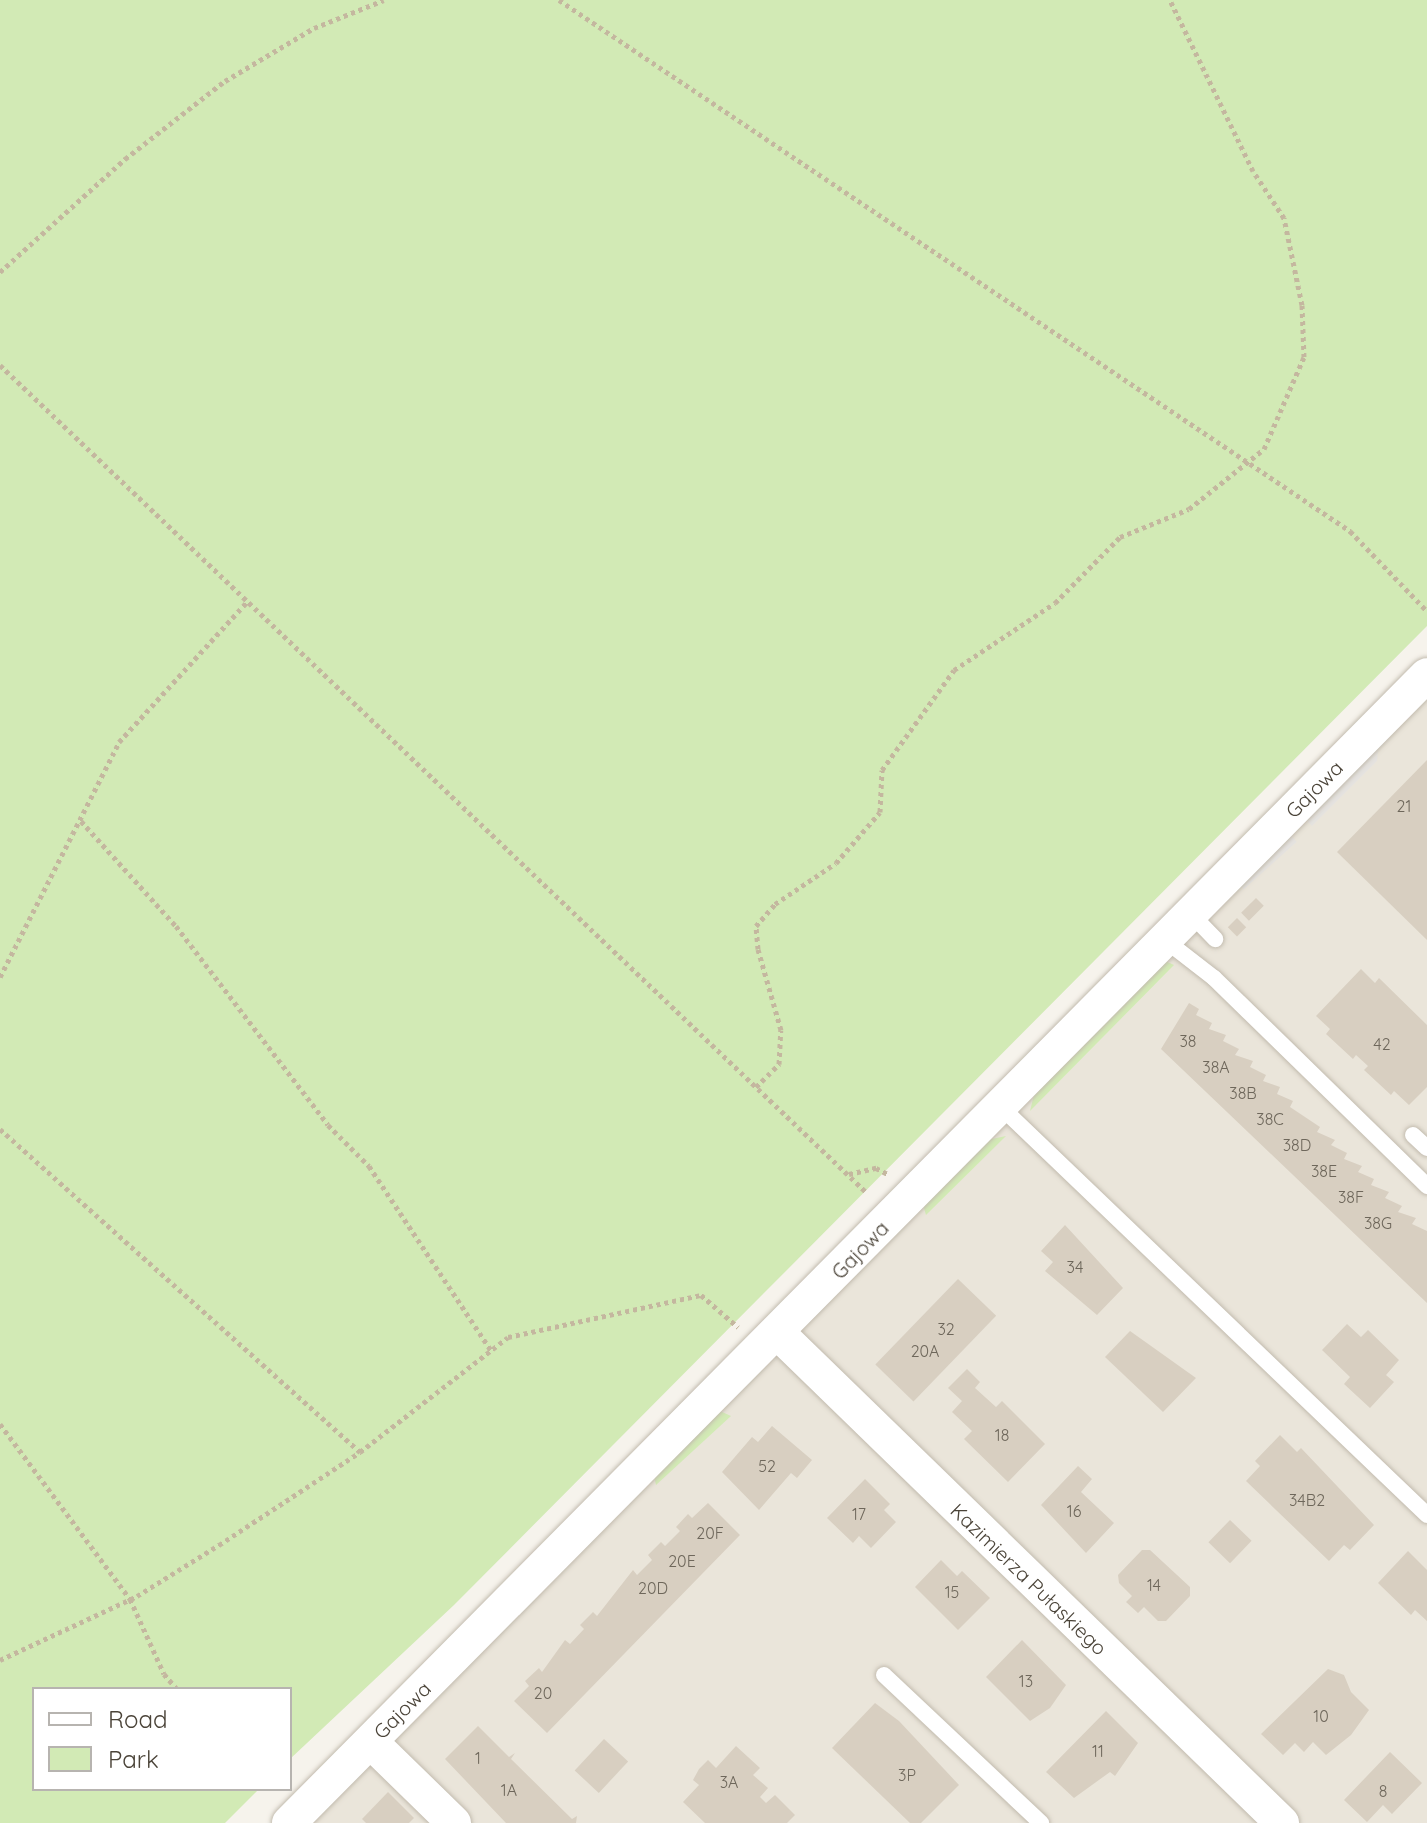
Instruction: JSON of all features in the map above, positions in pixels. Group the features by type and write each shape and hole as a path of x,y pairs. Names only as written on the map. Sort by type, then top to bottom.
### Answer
{"street":[{"name":"Gajowa","path":"296,1821 762,1334 1001,1107 1427,675"},
{"name":"Kazimierza Pułaskiego","path":"762,1334 1282,1823"},
{"path":"371,1742 454,1823"}],"lane":[{"path":"1191,914 1215,939"},
{"path":"1165,940 1214,978 1427,1186"},
{"path":"1001,1107 1427,1515"},
{"path":"1413,1135 1427,1148"},
{"path":"884,1675 1041,1823"}],"path":[{"path":"0,272 114,168 225,81 314,28 384,0"},
{"path":"559,0 1350,531 1427,611"},
{"path":"756,1087 779,1064 781,1030 758,949 756,926 775,904 836,863 880,812 882,770 954,670 1055,603 1120,537 1189,509 1264,449 1304,357 1302,305 1284,218 1253,171 1170,0"},
{"path":"0,365 855,1181"},
{"path":"0,977 119,742 247,602"},
{"path":"81,821 176,926 328,1125 369,1166 491,1351"},
{"path":"0,1129 360,1452"},
{"path":"848,1174 876,1168 901,1179"},
{"path":"0,1660 130,1599 360,1452 508,1337 701,1295 762,1334"},
{"path":"0,1424 130,1599 158,1663 176,1687"}],"shaded area":[{"path":"1427,680 1427,1823 292,1823"},
{"path":"1379,739 1377,761 1312,826 1303,817"},
{"path":"1288,832 1297,842 1244,889 1235,880"}],"green space":[{"path":"0,0 1427,0 1427,626 454,1605 292,1757 292,1687 32,1687 32,1791 257,1791 225,1823 0,1823"},
{"path":"1163,960 1174,965 1030,1111 1035,1091"},
{"path":"1006,1136 926,1215 923,1205 987,1140"},
{"path":"720,1411 731,1416 656,1485 654,1476"}],"building":[{"path":"1427,760 1427,940 1337,852"},
{"path":"1256,898 1264,906 1249,921 1241,913"},
{"path":"1237,918 1246,927 1237,936 1228,927"},
{"path":"1361,969 1375,983 1379,978 1427,1025 1427,1087 1409,1105 1394,1091 1391,1095 1364,1070 1368,1066 1356,1055 1353,1059 1326,1034 1330,1029 1316,1016"},
{"path":"1189,1003 1199,1009 1196,1015 1212,1023 1209,1029 1226,1035 1223,1041 1239,1049 1235,1055 1253,1061 1250,1067 1266,1075 1263,1081 1280,1087 1277,1094 1293,1101 1290,1107 1320,1127 1317,1132 1335,1140 1331,1145 1347,1153 1344,1159 1362,1166 1358,1172 1374,1179 1371,1185 1389,1192 1385,1198 1402,1206 1398,1212 1416,1218 1412,1224 1427,1231 1427,1303 1161,1049"},
{"path":"1065,1225 1123,1288 1097,1315 1045,1271 1053,1262 1041,1251"},
{"path":"958,1279 996,1316 913,1401 875,1365"},
{"path":"1347,1324 1361,1337 1368,1330 1399,1360 1386,1375 1394,1382 1370,1408 1344,1384 1350,1377 1322,1350"},
{"path":"1130,1331 1196,1378 1163,1412 1105,1357"},
{"path":"967,1369 980,1382 975,1388 996,1407 1002,1401 1045,1444 1008,1482 964,1439 972,1431 952,1412 962,1401 948,1388"},
{"path":"772,1426 812,1460 797,1478 791,1473 759,1510 722,1472 752,1437 758,1442"},
{"path":"1280,1435 1297,1452 1301,1448 1374,1525 1350,1550 1344,1545 1329,1561 1246,1481 1260,1466 1255,1461"},
{"path":"1078,1466 1092,1479 1081,1492 1114,1523 1086,1553 1041,1505"},
{"path":"865,1479 890,1504 884,1510 896,1522 871,1548 859,1536 853,1543 827,1518"},
{"path":"708,1503 740,1535 547,1733 514,1701 529,1686 525,1681 539,1668 542,1672 565,1640 570,1644 584,1629 580,1625 593,1612 597,1616 633,1570 637,1575 652,1560 648,1555 661,1542 665,1546 680,1531 676,1527 688,1514 692,1518"},
{"path":"1230,1520 1252,1541 1230,1563 1208,1542"},
{"path":"1142,1550 1150,1550 1190,1587 1190,1596 1166,1621 1158,1621 1144,1607 1138,1613 1126,1602 1132,1596 1119,1583 1118,1575"},
{"path":"1408,1551 1427,1570 1427,1621 1415,1610 1411,1615 1378,1583"},
{"path":"941,1560 957,1576 962,1571 990,1598 958,1630 915,1587"},
{"path":"1022,1640 1066,1685 1050,1708 1030,1721 986,1677"},
{"path":"1328,1669 1344,1675 1351,1692 1369,1710 1351,1735 1326,1755 1313,1742 1304,1752 1295,1743 1283,1755 1261,1734"},
{"path":"875,1703 899,1721 959,1785 921,1823 910,1823 832,1748"},
{"path":"1106,1711 1138,1743 1115,1776 1110,1772 1074,1798 1046,1772"},
{"path":"478,1726 509,1757 515,1753 511,1759 572,1819 577,1816 576,1823 506,1823 445,1759"},
{"path":"604,1739 628,1762 599,1793 575,1770"},
{"path":"736,1746 760,1768 753,1775 768,1788 760,1797 766,1803 775,1795 795,1815 787,1823 705,1823 683,1802 699,1785 693,1780 699,1769 708,1760 716,1768"},
{"path":"1390,1752 1422,1783 1392,1814 1383,1805 1367,1822 1344,1800"},
{"path":"388,1792 414,1818 409,1823 366,1823 362,1819"}]}
